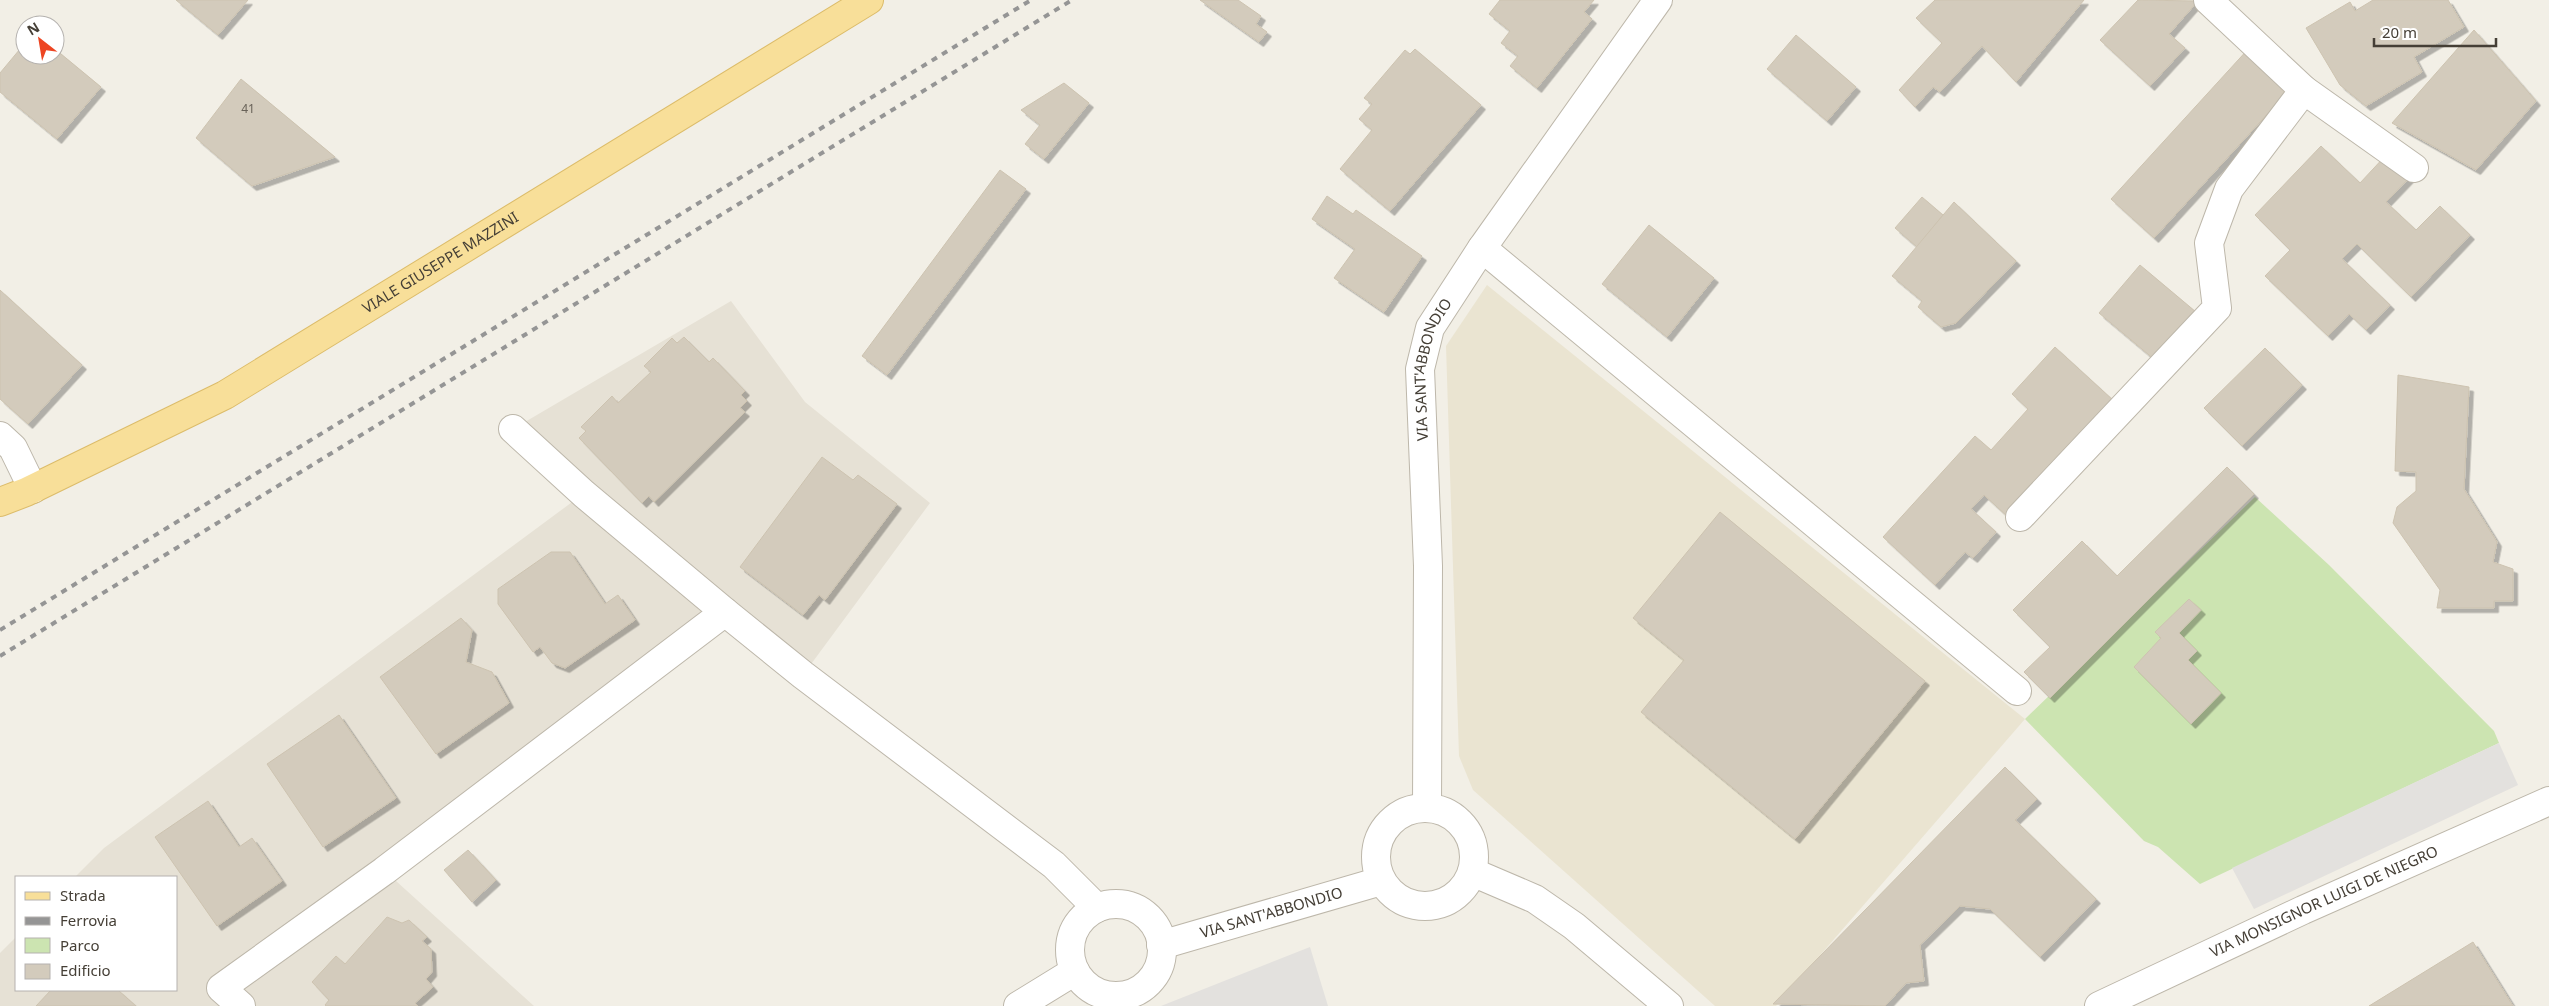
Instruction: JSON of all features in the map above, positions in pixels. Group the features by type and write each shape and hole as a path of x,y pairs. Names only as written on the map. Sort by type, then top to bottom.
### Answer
{"main road":[{"name":"VIALE GIUSEPPE MAZZINI","path":"0,502 33,489 225,395 869,0"}],"street":[{"name":"VIA SANT'ABBONDIO","path":"1427,807 1428,566 1420,369 1430,328 1482,248 1658,0"},
{"path":"2208,0 2304,90 2414,168"},
{"path":"2020,517 2217,308 2209,243 2229,189 2304,90"},
{"path":"1482,248 2016,691"},
{"path":"513,429 584,494 725,612 811,681 1054,865 1097,908"},
{"path":"0,436 14,448 33,489"},
{"path":"241,1006 221,988 384,871 725,612"},
{"name":"VIA MONSIGNOR LUIGI DE NIEGRO","path":"2099,1006 2302,910 2549,801"},
{"path":"1427,807 1443,810 1466,829 1472,842 1474,858 1472,872 1464,887 1452,898 1437,904 1421,906 1405,903 1391,894 1381,881 1376,867 1375,852 1379,837 1387,824 1406,812 1427,807"},
{"path":"1472,872 1536,899 1574,926 1669,1006"},
{"name":"VIA SANT'ABBONDIO","path":"1161,945 1381,881"},
{"path":"1111,905 1125,905 1139,910 1158,931 1161,945 1161,961 1154,975 1143,987 1129,994 1113,996 1098,993 1084,984 1075,971 1070,957 1073,936 1084,917 1097,908 1111,905"},
{"path":"1018,1006 1075,971"}],"shaded area":[{"path":"1487,285 2025,719 1776,1006 1715,1006 1473,790 1459,756 1446,346"},
{"path":"731,301 805,402 930,503 803,675 725,613 385,871 534,1006 0,1006 0,953 15,938 15,991 178,991 178,876 76,876 104,848 583,494 513,429"},
{"path":"2499,743 2518,785 2254,909 2232,868"},
{"path":"1310,947 1328,1006 1161,1006"}],"green space":[{"path":"2255,497 2329,565 2494,731 2499,743 2200,884 2158,847 2144,841 2025,719"}],"building":[{"path":"176,0 248,0 218,35"},
{"path":"1200,0 1238,0 1261,16 1256,24 1267,32 1259,42"},
{"path":"1500,0 1594,0 1584,12 1592,19 1537,88 1510,66 1518,56 1501,43 1510,31 1489,14"},
{"path":"1935,0 2084,0 2016,82 1982,46 1940,92 1933,87 1915,107 1899,90 1942,43 1916,18"},
{"path":"2138,0 2198,1 2169,34 2185,48 2150,86 2100,40"},
{"path":"2373,0 2448,0 2464,27 2414,57 2422,72 2366,106 2340,85 2306,28 2350,2 2355,11"},
{"path":"2474,30 2536,101 2476,170 2392,123"},
{"path":"1796,35 1856,87 1827,121 1767,69"},
{"path":"2250,47 2293,86 2154,238 2111,199"},
{"path":"1415,49 1481,105 1390,211 1340,169 1372,130 1359,119 1372,104 1364,98 1405,50 1410,54"},
{"path":"15,55 15,65 65,65 65,57 101,87 57,139 0,92 0,73"},
{"path":"241,79 335,157 252,186 196,138"},
{"path":"1064,83 1089,103 1044,159 1025,144 1040,125 1021,110"},
{"path":"2321,146 2360,183 2387,154 2410,177 2386,202 2416,230 2440,206 2470,235 2411,297 2357,244 2342,259 2390,305 2366,330 2349,314 2328,336 2265,276 2290,250 2255,215"},
{"path":"1000,170 1026,189 887,375 862,356"},
{"path":"1327,196 1353,214 1356,210 1422,256 1384,312 1334,278 1355,249 1312,219"},
{"path":"1922,197 1943,215 1917,247 1895,228"},
{"path":"1954,202 2016,261 1956,323 1941,327 1918,307 1922,301 1892,276"},
{"path":"1649,225 1714,278 1667,337 1602,284"},
{"path":"2140,265 2196,312 2155,360 2099,313"},
{"path":"0,290 82,365 28,424 0,399"},
{"path":"684,337 709,362 713,358 745,391 741,395 747,401 740,408 745,412 654,502 649,496 642,503 579,438 586,431 581,427 612,396 618,403 651,372 644,366 672,338 677,343"},
{"path":"2055,347 2114,401 2008,517 1984,495 1971,509 1996,532 1973,558 1965,552 1935,585 1883,537 1975,436 1991,450 2028,409 2012,394"},
{"path":"2265,348 2302,385 2242,446 2204,408"},
{"path":"2398,375 2469,387 2464,489 2497,542 2493,562 2513,569 2513,601 2494,601 2494,608 2437,608 2440,590 2393,523 2397,507 2416,491 2416,472 2395,471"},
{"path":"822,457 853,480 858,475 897,504 825,600 819,595 803,615 740,567"},
{"path":"2227,467 2254,494 2050,698 2024,672 2050,647 2013,610 2082,541 2117,576"},
{"path":"1720,512 1925,681 1795,839 1641,712 1684,660 1633,618"},
{"path":"551,552 570,552 605,604 618,595 635,620 565,668 552,663 540,647 533,652 498,604 498,589"},
{"path":"2189,599 2201,610 2179,633 2197,651 2188,660 2221,693 2191,724 2134,667 2161,638 2155,632"},
{"path":"461,618 472,630 466,662 492,672 509,703 436,754 380,677"},
{"path":"339,715 396,798 323,847 267,764"},
{"path":"2005,767 2037,799 2015,820 2096,899 2040,957 1990,909 1960,906 1920,945 1924,981 1906,983 1885,1006 1773,1004"},
{"path":"208,801 239,847 252,838 282,881 217,926 155,837"},
{"path":"468,850 496,880 472,902 444,870"},
{"path":"387,917 402,923 409,920 427,937 422,941 431,949 432,972 426,979 433,987 415,1003 418,1006 326,1006 329,1000 312,982 336,956 345,964"},
{"path":"2473,942 2513,1006 2369,1006"},
{"path":"50,991 119,991 136,1006 36,1006"}],"railway":[{"path":"0,630 1031,0"},
{"path":"0,656 1072,0"}]}
